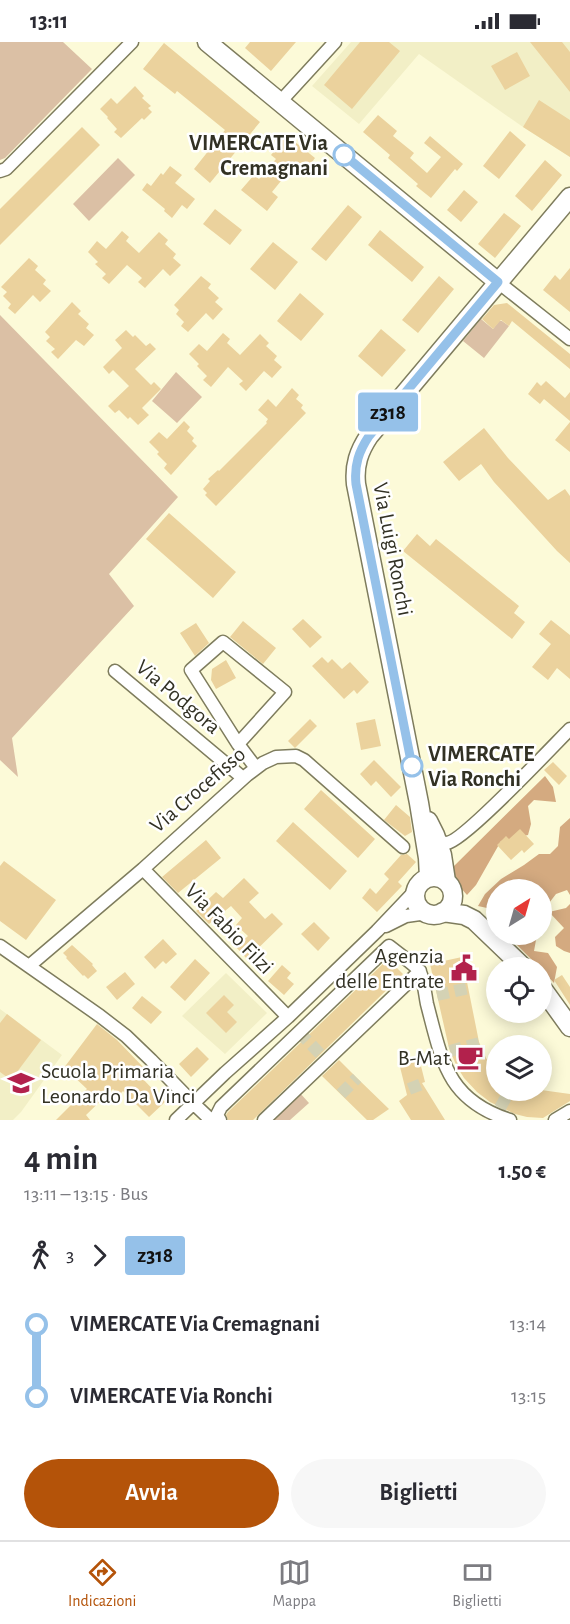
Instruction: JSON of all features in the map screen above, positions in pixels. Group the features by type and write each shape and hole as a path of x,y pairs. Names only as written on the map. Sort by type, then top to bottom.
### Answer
{"street":[{"path":"0,171 10,165 132,42"},
{"path":"207,42 570,339"},
{"path":"280,102 335,42"},
{"name":"Via Luigi Ronchi","path":"436,885 428,858 356,484 355,468 360,452 369,436 570,197"},
{"path":"238,744 285,692 223,642 191,670 238,744 256,768"},
{"name":"Via Podgora","path":"115,670 243,778"},
{"path":"428,858 430,851 438,842 448,843 462,834 512,788 570,729"},
{"name":"Via Crocefisso","path":"29,966 143,869 243,778 276,757 300,757 403,847"},
{"name":"Via Luigi Ronchi","path":"419,803 442,855 436,885"},
{"name":"Via Fabio Filzi","path":"143,869 288,1017"},
{"path":"435,913 451,903 436,885"},
{"path":"435,913 418,906 415,895 436,885"},
{"path":"436,885 469,903 486,918"},
{"path":"186,1120 195,1106 225,1073 288,1017 376,931 436,885"},
{"path":"376,931 405,915 435,913 464,915 474,920 513,957"},
{"path":"514,945 526,957"},
{"path":"0,946 100,1016 135,1044 211,1120"},
{"path":"220,1120 217,1115 221,1107 388,946 420,971 431,996 450,1078 473,1103 498,1112 510,1120"},
{"path":"264,1120 420,971"},
{"path":"552,986 570,1011"},
{"path":"552,1002 570,1027"},
{"path":"176,1120 195,1106"},
{"path":"555,1120 570,1111"}],"shaded area":[{"path":"0,42 63,42 92,69 5,158 0,160"},
{"path":"351,42 570,42 570,157 419,54 359,124 312,86"},
{"path":"118,158 135,175 89,221 73,204"},
{"path":"0,315 178,497 109,574 134,606 12,738 18,777 0,760"},
{"path":"481,319 493,329 499,321 509,326 484,358 463,341"},
{"path":"176,372 202,397 177,423 152,401"},
{"path":"545,776 553,787 556,802 534,800 528,806 531,824 528,835 501,841 476,885 467,895 451,877 452,868"},
{"path":"570,818 570,895 567,890 556,894 552,899 552,879 501,879 539,854 550,854 558,846 560,827"},
{"path":"485,894 486,908 478,906"},
{"path":"570,904 570,953 556,946 555,937 564,928 552,915 552,911 566,908"},
{"path":"517,945 535,945 534,951 548,953 551,957 529,957"},
{"path":"552,959 557,967 554,983 552,981"},
{"path":"226,973 267,1013 225,1054 182,1016"},
{"name":"Scuola Primaria Leonardo Da Vinci","path":"0,1009 62,1055 13,1120 0,1120"},
{"path":"299,1092 309,1103 290,1120 271,1120"}],"building":[{"path":"250,42 296,42 271,71 245,48"},
{"path":"360,42 389,42 400,51 352,109 324,85"},
{"path":"530,42 562,42 570,52 570,92"},
{"path":"164,43 260,122 210,183 194,169 225,130 177,91 175,94 143,69"},
{"path":"517,52 530,76 505,90 491,66"},
{"path":"135,86 144,96 142,98 151,106 148,108 152,112 144,120 142,118 121,138 114,132 117,129 100,109 111,98 117,104"},
{"path":"539,100 570,120 570,157 523,127"},
{"path":"378,115 397,131 393,136 414,153 410,158 427,173 441,157 424,143 430,136 463,164 457,171 455,169 431,198 388,158 390,155 363,132"},
{"path":"82,127 100,145 0,245 0,209"},
{"path":"510,131 526,145 499,179 483,166"},
{"path":"284,133 315,158 309,166 306,164 296,176 289,171 272,192 278,197 267,211 241,190 254,175 259,179 276,159 271,155 281,143 278,140"},
{"path":"545,160 562,175 532,211 515,196"},
{"path":"170,166 182,175 175,183 195,199 187,209 182,205 172,218 164,211 165,209 142,190 147,183 151,186"},
{"path":"464,190 478,202 461,222 447,210"},
{"path":"348,205 362,217 326,261 311,249"},
{"path":"215,209 242,230 230,245 203,224"},
{"path":"504,213 521,226 495,258 478,244"},
{"path":"380,230 424,267 412,282 368,245"},
{"path":"122,231 129,237 126,241 139,253 159,232 168,240 165,244 176,254 173,258 181,265 170,276 163,269 145,288 138,282 142,278 127,265 109,284 102,278 106,274 95,264 98,262 88,252 97,241 106,249"},
{"path":"273,242 298,262 275,290 250,269"},
{"path":"29,258 38,266 35,270 46,280 43,284 51,291 40,302 33,295 15,314 8,308 11,304 3,296 7,292 1,287"},
{"path":"570,268 570,312 543,290 555,275 560,280"},
{"path":"201,276 211,284 208,288 219,298 215,302 223,309 213,320 206,313 188,332 181,326 184,322 176,314 179,310 174,305"},
{"path":"439,276 454,289 418,333 402,320"},
{"path":"300,293 324,314 301,341 277,321"},
{"path":"72,302 81,311 78,314 89,324 86,328 94,335 84,346 76,340 58,359 51,352 55,349 46,341 50,337 45,332"},
{"path":"507,303 570,354 570,369 512,321 509,326 501,320 493,329 482,319 494,305"},
{"path":"381,329 406,350 382,377 358,356"},
{"path":"126,330 146,346 150,343 156,349 135,369 151,385 154,382 161,389 142,408 149,415 138,425 119,410 115,413 108,406 129,386 113,370 109,374 103,367 122,348 115,340"},
{"path":"223,333 230,339 227,343 240,355 260,334 269,343 266,346 277,356 274,360 282,367 272,378 264,371 246,391 239,384 243,381 228,367 211,387 203,380 207,376 197,366 199,364 189,354 199,344 207,351"},
{"path":"546,381 565,398 570,392 570,421 544,399 540,404 528,394 537,382 541,386"},
{"path":"292,388 299,395 296,399 303,405 301,408 306,413 216,506 205,495 207,493 203,489 210,481 208,479 267,423 268,419 258,410 268,399 276,407"},
{"path":"184,421 190,427 187,431 194,438 192,441 197,446 171,475 164,468 167,464 157,454 159,452 149,442 159,432 167,439"},
{"path":"570,422 570,452 555,440"},
{"path":"484,428 508,458 548,500 565,489 570,496 570,563 494,482 481,464 459,481 443,462"},
{"path":"169,513 236,572 213,598 146,539"},
{"path":"417,534 430,546 436,539 519,606 514,613 525,622 512,639 403,551"},
{"path":"303,619 322,637 310,648 292,629"},
{"path":"551,620 570,635 570,679 557,668 548,680 532,667 551,644 539,634"},
{"path":"243,621 276,648 263,664 230,637"},
{"path":"196,623 209,643 195,656 180,633"},
{"path":"322,657 328,663 332,659 342,669 350,662 369,682 357,694 354,690 344,699 312,666"},
{"path":"226,660 236,678 216,689 211,680 212,669"},
{"path":"310,719 317,726 295,748 288,741"},
{"path":"375,719 381,746 361,750 356,723"},
{"path":"374,760 401,787 391,797 376,781 371,786 360,774"},
{"path":"553,762 567,776 559,785 544,770"},
{"path":"321,790 375,839 358,858 304,809"},
{"path":"396,805 410,817 412,832 405,836 384,820"},
{"path":"293,822 347,871 330,890 276,841"},
{"path":"520,829 534,844 524,853 522,850 511,860 497,845 506,836 509,839"},
{"path":"206,840 221,858 178,893 162,877"},
{"path":"407,854 416,862 398,882 402,886 377,912 362,898 370,888 376,894 389,879 384,874 401,855"},
{"path":"4,861 56,900 26,940 0,921 0,866"},
{"path":"244,878 259,893 249,902 265,919 272,913 283,924 247,959 236,947 248,936 236,925 242,918 231,906 209,924 196,911 216,892 223,898"},
{"path":"314,922 330,938 318,951 301,934"},
{"path":"163,939 177,954 166,964 163,961 155,969 144,957"},
{"path":"72,945 93,964 97,971 88,979 63,953"},
{"path":"462,957 479,1042 486,1058 486,1099 464,1078 456,1065 449,1048 430,964"},
{"path":"195,959 210,973 185,1001 170,987"},
{"path":"388,959 403,974 253,1120 228,1120 226,1115 228,1112"},
{"path":"282,965 291,973 287,978 294,984 284,995 268,981"},
{"path":"125,972 135,984 117,1000 106,987"},
{"path":"562,975 570,987 570,1005 554,980"},
{"path":"224,995 234,1005 227,1012 237,1022 226,1033 206,1013"},
{"path":"142,996 162,1012 151,1024 132,1008"},
{"path":"7,1014 41,1040 11,1080 0,1072 0,1023"},
{"path":"97,1024 117,1040 146,1070 140,1076 165,1102 149,1117 123,1091 119,1095 113,1089 86,1115 90,1120 56,1120 87,1089 71,1074 64,1079 57,1077"},
{"path":"197,1047 209,1059 191,1077 179,1064"},
{"path":"419,1058 425,1082 422,1083 445,1120 411,1120 399,1101 407,1095 399,1063"},
{"path":"339,1060 389,1109 373,1120 367,1120 322,1076"},
{"path":"552,1092 570,1094 570,1101 543,1118 515,1114 490,1102 552,1101"}],"tunnel":[{"path":"437,995 469,988"},
{"path":"299,1032 326,1060"},
{"path":"450,1051 480,1043"},
{"path":"341,1094 357,1078"},
{"path":"409,1089 422,1084"},
{"path":"500,1108 504,1101"}],"bus line":[{"name":"z318","path":"344,155 498,282 369,436 360,452 355,468 356,484 412,766"}],"place":[{"name":"VIMERCATE Via Cremagnani","path":"344,155"},
{"name":"VIMERCATE Via Ronchi","path":"412,766"},
{"name":"Agenzia delle Entrate","path":"464,968"},
{"name":"B-Mat","path":"470,1057"},
{"name":"Scuola Primaria Leonardo Da Vinci","path":"21,1083"}]}
